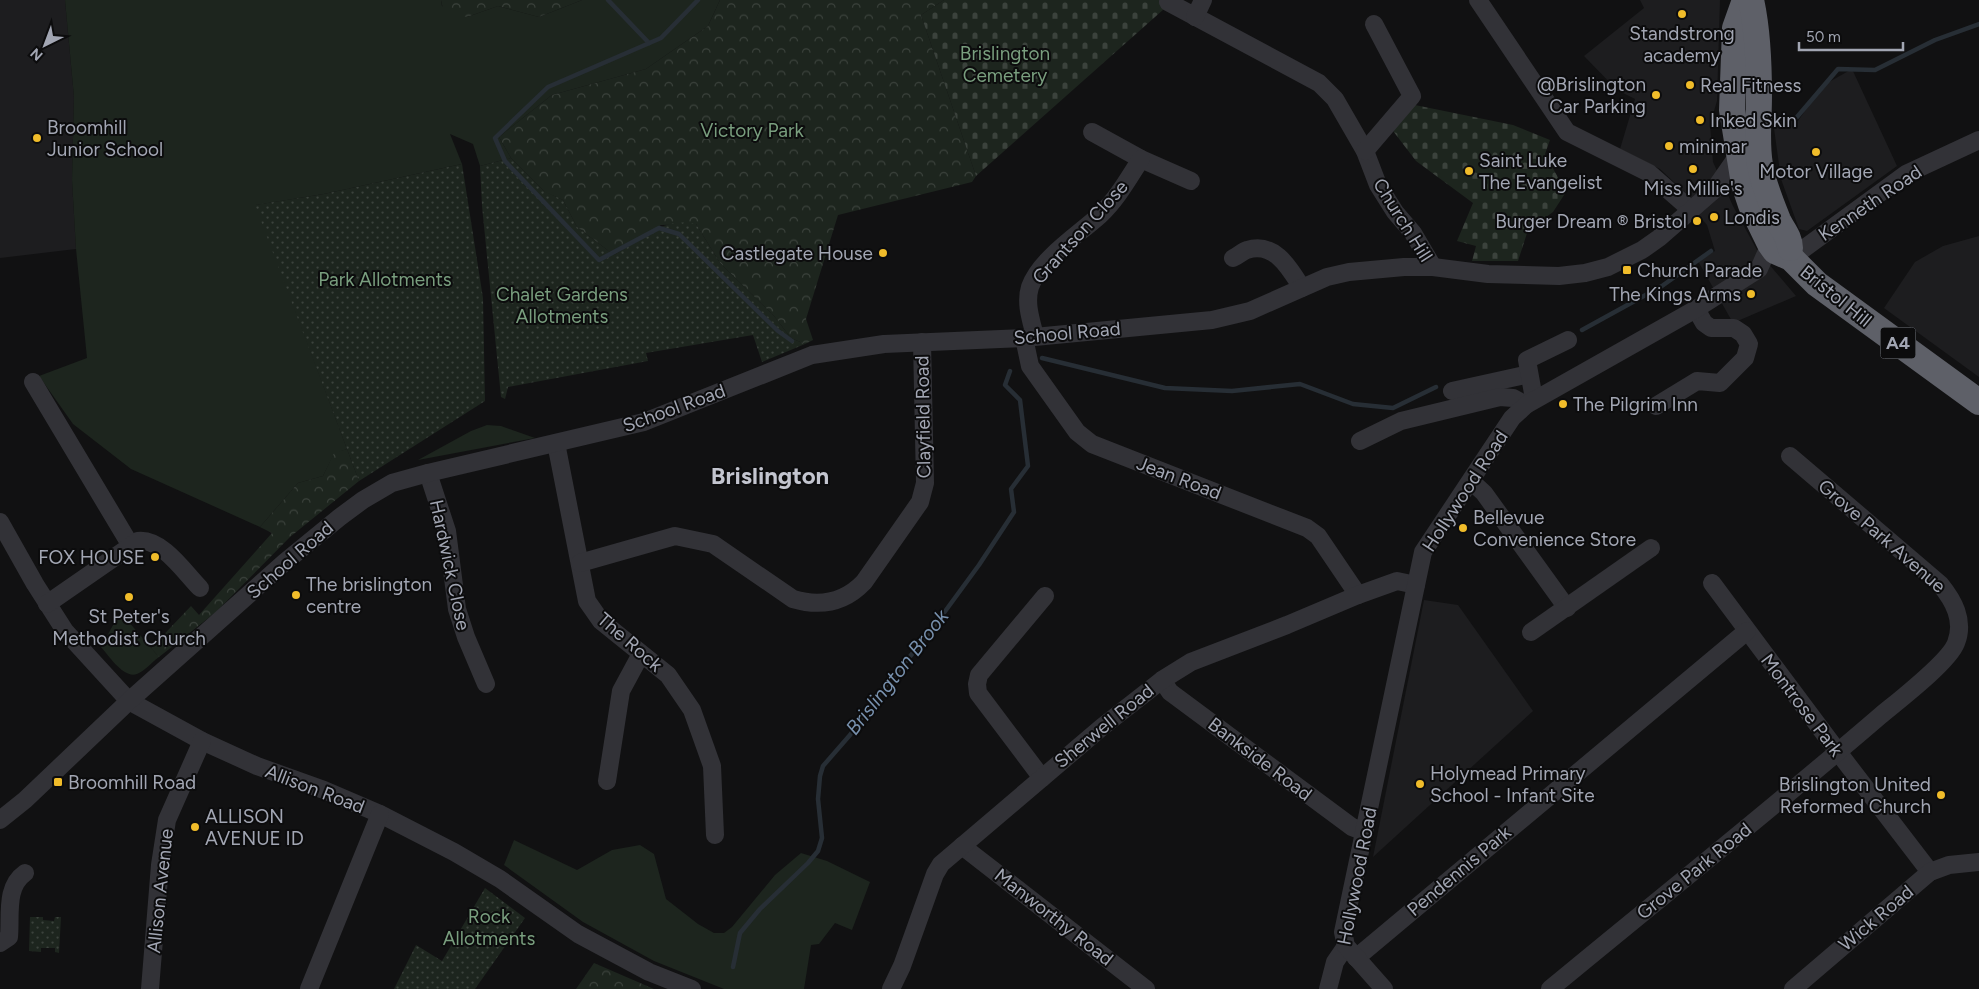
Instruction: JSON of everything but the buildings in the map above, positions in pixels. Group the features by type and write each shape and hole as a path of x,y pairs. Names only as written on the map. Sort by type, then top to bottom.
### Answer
{"highway":[{"name":"A4","path":"1745,0 1735,28 1732,87 1732,110 1739,154 1752,178 1790,242 1791,258 1775,251 1751,205 1752,178 1758,132 1756,20 1751,0"},
{"path":"1732,87 1739,76 1752,74 1758,80"},
{"name":"Bristol Hill","path":"1791,258 1817,284 1979,402"}],"street":[{"path":"1195,17 1203,0"},
{"path":"1478,0 1567,132 1649,172 1690,209"},
{"name":"Church Hill","path":"1168,2 1319,83 1335,99 1365,151 1378,185 1395,212 1413,233 1433,267 1488,274 1559,276 1585,273 1608,267 1642,250 1714,190 1739,154"},
{"path":"1365,151 1412,96 1374,24"},
{"name":"Grantson Close","path":"1092,132 1141,160 1191,181"},
{"name":"Kenneth Road","path":"1791,258 1906,174 1979,140"},
{"name":"Grantson Close","path":"1030,337 1027,303 1034,278 1053,256 1100,215 1116,198 1141,160"},
{"name":"Church Hill","path":"1714,190 1752,178"},
{"name":"Hollywood Road","path":"1328,989 1335,962 1351,952 1343,932 1423,552 1512,418 1530,402 1696,309 1759,269 1770,244"},
{"path":"1233,258 1247,250 1270,250 1282,258 1302,288"},
{"name":"School Road","path":"0,820 25,800 129,701 285,562 363,500 392,483 428,472 644,422 812,355 884,344 1030,337 1212,320 1250,311 1327,277 1349,272 1404,267 1433,267"},
{"path":"1656,406 1697,381 1720,382 1744,358 1749,344 1743,334 1734,328 1711,328 1704,323 1696,309"},
{"name":"Jean Road","path":"1030,337 1030,366 1077,432 1092,444 1307,528 1318,536 1358,595"},
{"path":"1360,441 1401,421 1500,398 1513,398 1530,402 1527,360 1568,340"},
{"name":"Clayfield Road","path":"580,563 675,536 713,544 793,599 807,603 827,603 843,598 864,582 920,502 925,483 922,342"},
{"path":"1452,391 1529,374"},
{"path":"33,382 131,546"},
{"name":"The Rock","path":"556,443 587,601 601,621 668,675 692,710 712,766 715,835"},
{"name":"Grove Park Avenue","path":"1790,456 1940,584 1952,599 1958,615 1959,630 1956,643 1950,653 1931,672 1838,752"},
{"name":"Hardwick Close","path":"428,472 447,531 457,609 466,637 486,684"},
{"path":"1471,480 1484,492 1567,608"},
{"name":"Allison Road","path":"0,522 65,632 129,701 202,741 257,766 324,790 380,814 478,865 585,938 649,972 692,989"},
{"path":"47,604 138,541 145,540 164,550 200,588"},
{"path":"1531,632 1651,548"},
{"name":"Sherwell Road","path":"891,989 902,966 935,874 941,864 1162,680 1191,662 1358,595 1397,581 1416,585"},
{"name":"Montrose Park","path":"1712,583 1930,872"},
{"path":"1042,778 978,693 977,684 979,676 1045,596"},
{"name":"Pendennis Park","path":"1351,952 1747,631"},
{"path":"607,781 621,691 640,654"},
{"name":"Bankside Road","path":"1162,680 1170,692 1352,827 1365,832"},
{"name":"Allison Avenue","path":"150,989 160,864 167,820 202,741"},
{"name":"Grove Park Road","path":"1550,989 1838,752"},
{"path":"309,989 380,814"},
{"name":"Manworthy Road","path":"962,846 1146,989"},
{"name":"Wick Road","path":"1793,989 1930,872 1949,865 1975,865"},
{"path":"0,943 9,937 10,893 18,878 25,873"},
{"path":"1351,952 1384,989"}],"shaded area":[{"name":"Broomhill Junior School","path":"0,0 65,0 74,97 72,180 76,249 0,258"},
{"path":"1640,0 1720,0 1717,101 1710,124 1713,162 1733,206 1757,250 1796,296 1733,323 1698,261 1715,251 1707,225 1700,217 1692,199 1660,169 1620,149 1635,99 1617,90 1584,56 1644,8"},
{"path":"1852,69 1897,166 1807,231 1799,229 1781,179 1773,121 1798,121 1822,86"},
{"path":"1979,236 1979,377 1884,308 1915,262 1943,246"},
{"name":"Holymead Primary School - Infant Site","path":"1424,600 1458,605 1533,711 1373,857"}],"green space":[{"path":"65,0 441,0 442,6 467,17 498,6 539,17 582,0 720,0 708,26 646,69 552,95 499,137 511,158 480,166 473,144 450,134 462,164 324,194 256,205 347,449 334,454 323,476 298,483 260,527 131,469 73,424 39,376 87,358 76,249 72,180 74,97"},
{"path":"441,0 582,0 539,17 498,6 467,17 444,13"},
{"name":"Victory Park","path":"720,0 944,0 921,15 976,176 972,182 838,215 806,319 813,340 805,344 791,338 774,316 720,263 696,224 661,225 614,255 577,227 563,200 545,192 511,158 499,137 552,95 646,69 708,26"},
{"name":"Brislington Cemetery","path":"944,0 1169,0 1164,9 976,176 921,15"},
{"path":"1410,104 1513,125 1550,140 1545,154 1566,192 1553,212 1528,230 1518,261 1472,261 1476,246 1457,241 1473,203 1416,161 1390,127"},
{"name":"Chalet Gardens Allotments","path":"511,158 544,191 563,200 577,227 614,255 662,226 684,222 696,224 720,263 774,316 791,338 805,344 762,362 753,335 646,353 648,361 508,387 505,399 501,397 482,206 480,166"},
{"name":"Park Allotments","path":"462,164 483,298 485,401 359,481 255,205 324,194"},
{"path":"487,425 501,426 535,438 418,460 471,431"},
{"path":"347,449 359,481 290,537 216,612 159,657 151,648 191,606 199,615 272,533 260,527 298,483 323,476 334,453"},
{"path":"121,613 159,657 146,669 137,674 132,675 122,670 101,647"},
{"path":"514,840 577,870 612,850 640,845 654,854 666,899 698,924 714,933 724,933 732,927 775,875 801,853 827,861 870,882 852,930 835,923 819,944 811,945 804,989 724,989 654,961 583,922 504,865"},
{"name":"Rock Allotments","path":"485,888 525,918 475,989 394,989 416,945 442,961"},
{"path":"30,917 43,917 43,920 54,921 55,917 61,917 59,953 55,952 55,948 41,948 41,952 29,951"},
{"path":"594,963 654,989 576,989"}],"waterway":[{"path":"608,0 649,43"},
{"path":"698,0 661,38 548,87 495,138 505,161 599,260 659,228 679,234 778,331 792,341"},
{"name":"Brislington Brook","path":"1797,117 1838,69 1875,70 1935,40 1979,24"},
{"name":"Brislington Brook","path":"1582,330 1662,286 1711,251"},
{"name":"Brislington Brook","path":"1042,358 1165,388 1232,391 1300,384 1353,404 1393,408 1436,387"},
{"name":"Brislington Brook","path":"733,967 740,933 760,909 818,851 822,838 818,799 823,766 850,735 877,696 927,636 979,565 1014,512 1011,489 1028,466 1020,400 1005,385 1010,371"}],"place":[{"name":"Standstrong academy","path":"1682,14"},
{"name":"Real Fitness","path":"1690,85"},
{"name":"@Brislington Car Parking","path":"1656,95"},
{"name":"Inked Skin","path":"1700,120"},
{"name":"Broomhill Junior School","path":"37,138"},
{"name":"minimar","path":"1669,146"},
{"name":"Motor Village","path":"1816,152"},
{"name":"Miss Millie's","path":"1693,169"},
{"name":"Saint Luke The Evangelist","path":"1469,171"},
{"name":"Londis","path":"1714,217"},
{"name":"Burger Dream ® Bristol","path":"1697,221"},
{"name":"Castlegate House","path":"883,253"},
{"name":"Church Parade","path":"1627,270"},
{"name":"The Kings Arms","path":"1751,294"},
{"name":"The Pilgrim Inn","path":"1563,404"},
{"name":"Bellevue Convenience Store","path":"1463,528"},
{"name":"FOX HOUSE","path":"155,557"},
{"name":"The brislington centre","path":"296,595"},
{"name":"St Peter's Methodist Church","path":"129,597"},
{"name":"Broomhill Road","path":"58,782"},
{"name":"Holymead Primary School - Infant Site","path":"1420,784"},
{"name":"Brislington United Reformed Church","path":"1941,795"},
{"name":"ALLISON AVENUE ID","path":"195,827"}],"district":[{"name":"Brislington","path":"770,475"}]}
